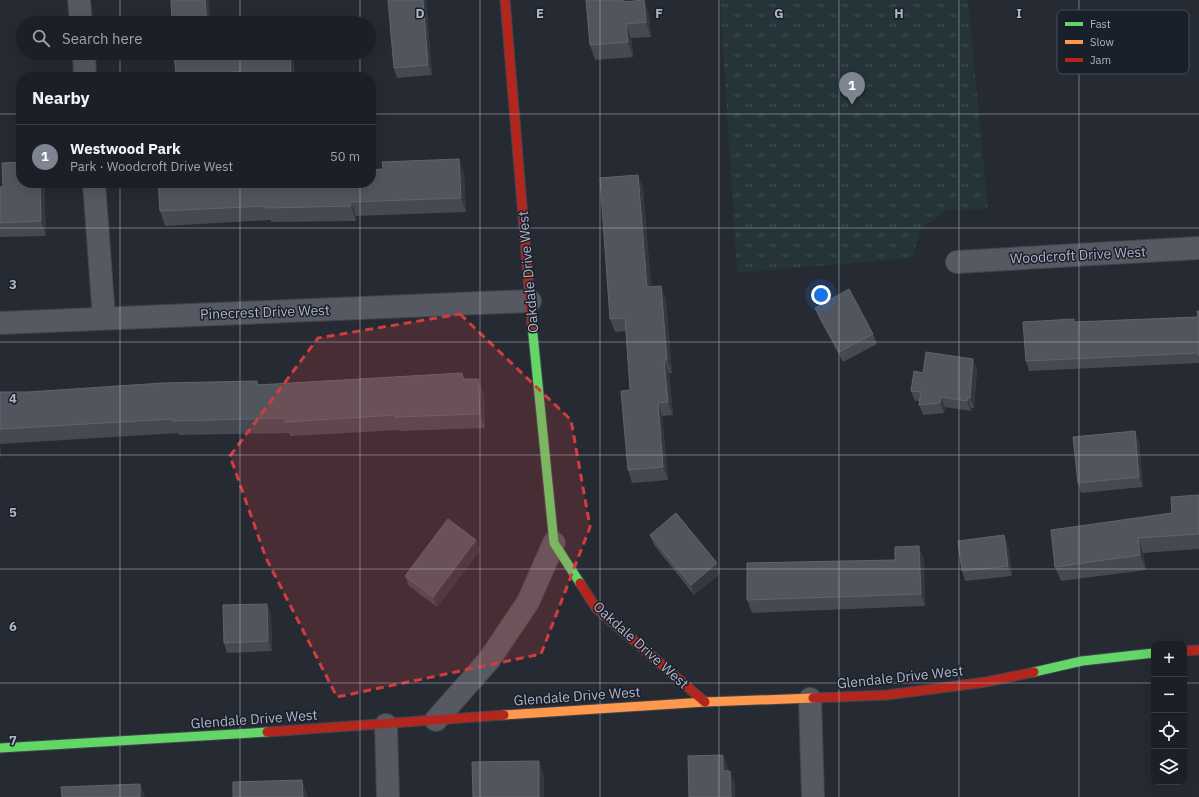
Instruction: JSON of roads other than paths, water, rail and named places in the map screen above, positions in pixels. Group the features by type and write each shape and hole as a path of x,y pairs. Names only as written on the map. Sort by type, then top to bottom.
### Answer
{"street":[{"path":"79,0 80,16"},
{"name":"Oakdale Drive West","path":"505,0 530,301 554,543 596,608 705,702"},
{"path":"84,60 85,72"},
{"path":"94,188 104,318"},
{"name":"Woodcroft Drive West","path":"957,262 1199,248"},
{"name":"Pinecrest Drive West","path":"0,323 530,301"},
{"name":"Oakdale Drive West","path":"436,720 489,660 528,602 554,543"},
{"path":"1187,651 1199,650"},
{"name":"Glendale Drive West","path":"0,748 386,725 436,720 705,702 810,699 886,694 986,682 1082,660 1151,653"},
{"path":"810,699 813,797"},
{"path":"386,725 388,797"}],"place":[{"name":"Westwood Park","path":"852,105"}]}
